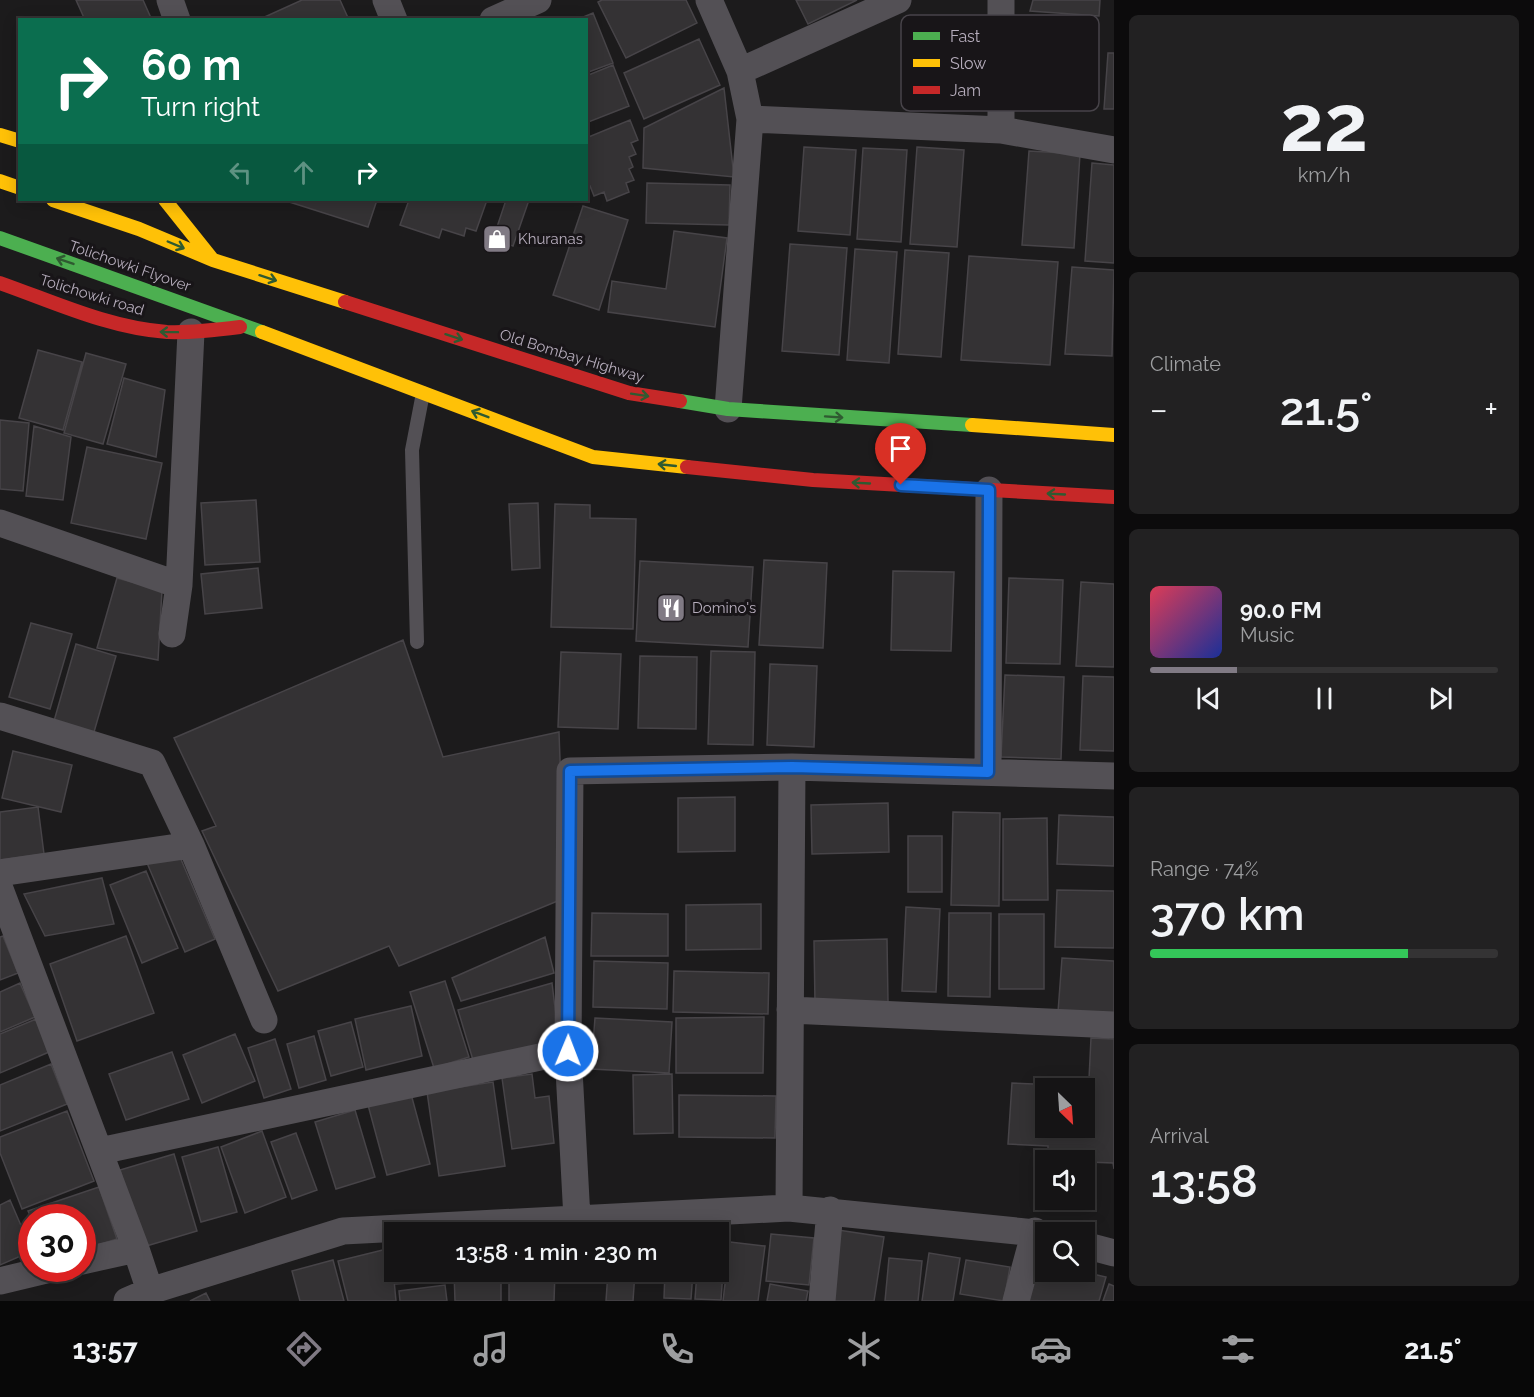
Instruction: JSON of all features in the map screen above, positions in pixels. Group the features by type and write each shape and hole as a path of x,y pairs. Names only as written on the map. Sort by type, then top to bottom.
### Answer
{"main road":[{"path":"0,135 18,140"},
{"path":"0,181 18,187"},
{"path":"56,201 139,230 213,260"},
{"path":"167,201 189,210 213,260"},
{"name":"Tolichowki Flyover","path":"0,238 248,326"},
{"name":"Old Bombay Highway","path":"213,260 629,393 728,410 1114,435"},
{"name":"Tolichowki road","path":"0,283 112,321 156,331 191,332 248,326"},
{"path":"248,326 593,457 813,480 1114,497"}],"street":[{"path":"170,0 176,18"},
{"path":"386,0 393,18"},
{"path":"498,18 538,0"},
{"path":"710,0 740,71 750,119 728,410"},
{"path":"740,71 898,0"},
{"path":"1001,111 1001,130"},
{"path":"750,119 1001,130 1114,150"},
{"path":"172,634 179,585 191,332"},
{"path":"988,772 989,490"},
{"path":"0,523 179,585"},
{"path":"0,716 152,763 191,845 264,1020"},
{"path":"789,1208 792,767"},
{"path":"577,1219 568,1051 570,771 792,767 1114,776"},
{"path":"0,873 191,845"},
{"path":"0,889 136,1249 139,1296 343,1231 789,1208 830,1210 1035,1232"},
{"path":"790,1010 1114,1025"},
{"path":"100,1151 568,1051"},
{"path":"822,1301 830,1210"},
{"path":"1016,1301 1035,1247"},
{"path":"1095,1248 1114,1253"},
{"path":"96,1258 136,1249"},
{"path":"0,1281 18,1277"}],"lane":[{"path":"417,642 412,450 423,393"}],"building":[{"path":"76,0 143,0 151,18 84,18"},
{"path":"302,0 340,0 348,18 262,18"},
{"path":"602,0 686,0 697,23 626,58 598,2"},
{"path":"796,0 857,0 808,24"},
{"path":"1033,0 1100,0 1099,16 1030,11"},
{"path":"593,13 613,63 588,72 588,18 581,18"},
{"path":"699,39 720,85 644,119 624,73"},
{"path":"1108,53 1114,53 1114,109 1104,109"},
{"path":"613,65 629,106 588,122 588,75"},
{"path":"724,88 734,177 643,168 644,128"},
{"path":"630,120 638,140 631,143 636,154 629,157 633,167 629,169 634,180 626,183 629,192 607,201 604,192 594,196 590,186 588,186 588,137"},
{"path":"804,147 856,150 850,235 798,231"},
{"path":"917,147 964,150 957,247 910,244"},
{"path":"863,148 907,150 901,242 857,239"},
{"path":"1029,151 1080,154 1074,248 1022,245"},
{"path":"1092,163 1114,165 1114,263 1085,261"},
{"path":"647,183 730,185 729,225 646,223"},
{"path":"286,201 377,201 368,227"},
{"path":"409,201 487,201 476,231 466,228 464,236 442,229 439,238 400,225"},
{"path":"506,201 529,201 513,246 493,239"},
{"path":"583,206 628,220 599,310 553,295"},
{"path":"674,231 727,238 715,327 608,312 612,281 666,289"},
{"path":"790,244 847,248 839,355 782,351"},
{"path":"855,249 897,252 889,363 847,360"},
{"path":"905,250 949,253 941,357 898,354"},
{"path":"969,256 1058,262 1050,365 961,360"},
{"path":"1072,267 1114,270 1112,356 1065,354"},
{"path":"38,350 82,362 63,430 19,418"},
{"path":"86,353 126,364 103,444 64,433"},
{"path":"124,378 165,390 156,457 107,444"},
{"path":"0,420 29,423 23,491 0,489"},
{"path":"34,426 71,437 63,500 26,496"},
{"path":"87,447 162,463 146,539 71,523"},
{"path":"256,500 260,562 205,565 201,503"},
{"path":"538,503 540,568 512,570 509,504"},
{"path":"555,504 590,505 590,518 636,519 633,629 551,627"},
{"path":"764,560 827,563 823,648 759,645"},
{"path":"640,561 753,567 748,647 636,641"},
{"path":"258,568 262,608 205,614 201,574"},
{"path":"893,571 954,572 951,651 891,650"},
{"path":"117,578 162,590 158,660 97,648"},
{"path":"1009,578 1063,580 1060,664 1006,663"},
{"path":"1081,582 1114,584 1114,667 1076,666"},
{"path":"31,623 72,634 50,709 9,697"},
{"path":"403,640 443,757 559,732 565,898 399,966 389,946 278,991 202,831 216,826 174,738"},
{"path":"76,644 116,656 94,732 54,721"},
{"path":"711,651 755,652 753,745 708,744"},
{"path":"561,652 621,654 618,729 558,727"},
{"path":"640,656 697,657 696,729 638,728"},
{"path":"770,664 817,666 814,747 767,745"},
{"path":"1005,675 1064,677 1061,759 1001,757"},
{"path":"1083,676 1114,677 1114,751 1080,750"},
{"path":"13,751 72,765 61,812 2,798"},
{"path":"735,797 735,851 678,852 678,798"},
{"path":"888,803 889,852 812,854 811,805"},
{"path":"38,807 44,854 0,860 0,812"},
{"path":"953,812 1000,813 999,906 951,905"},
{"path":"1059,815 1114,817 1114,866 1057,864"},
{"path":"1047,818 1048,900 1003,900 1003,819"},
{"path":"908,836 942,836 942,892 908,892"},
{"path":"177,850 215,939 185,952 147,863"},
{"path":"146,871 178,948 142,963 110,885"},
{"path":"102,878 114,924 45,936 24,894"},
{"path":"1057,890 1114,891 1114,948 1055,947"},
{"path":"761,904 761,949 686,950 686,905"},
{"path":"906,907 940,909 936,992 902,991"},
{"path":"592,913 668,914 668,956 591,956"},
{"path":"949,913 991,913 990,997 948,996"},
{"path":"999,914 1044,914 1044,989 999,989"},
{"path":"3,936 18,973 0,980 0,937"},
{"path":"126,936 154,1013 77,1041 50,964"},
{"path":"545,937 554,973 461,1001 452,978"},
{"path":"887,939 888,1002 815,1003 814,941"},
{"path":"1062,958 1114,961 1114,1016 1058,1012"},
{"path":"594,961 668,963 667,1009 593,1007"},
{"path":"674,971 769,973 768,1014 673,1012"},
{"path":"445,981 469,1057 434,1068 410,992"},
{"path":"20,983 35,1017 0,1032 0,992"},
{"path":"552,983 559,1040 473,1060 458,1010"},
{"path":"411,1006 422,1056 366,1070 355,1019"},
{"path":"764,1017 763,1073 676,1073 676,1018"},
{"path":"595,1018 672,1022 669,1073 591,1069"},
{"path":"36,1019 49,1052 0,1073 0,1034"},
{"path":"351,1022 363,1067 331,1076 318,1031"},
{"path":"235,1034 255,1081 202,1103 183,1055"},
{"path":"314,1036 326,1080 299,1088 287,1044"},
{"path":"1091,1038 1114,1039 1114,1169 1113,1163 1095,1162 1095,1150 1048,1150 1048,1146 1008,1144 1012,1083 1035,1084 1035,1138 1095,1138 1095,1078 1089,1078"},
{"path":"275,1039 291,1089 264,1098 248,1048"},
{"path":"172,1052 189,1099 126,1120 109,1074"},
{"path":"51,1064 67,1104 0,1131 0,1085"},
{"path":"532,1074 535,1098 549,1096 554,1143 512,1149 502,1078"},
{"path":"672,1074 673,1133 634,1134 633,1075"},
{"path":"493,1082 505,1166 439,1176 427,1092"},
{"path":"411,1094 430,1164 387,1175 368,1105"},
{"path":"679,1095 776,1096 775,1138 679,1137"},
{"path":"355,1110 375,1177 336,1189 315,1122"},
{"path":"67,1111 94,1181 35,1204 20,1204 0,1153 0,1137"},
{"path":"262,1131 286,1197 245,1213 221,1147"},
{"path":"296,1133 317,1190 292,1199 271,1142"},
{"path":"218,1147 237,1212 201,1222 182,1157"},
{"path":"174,1154 197,1231 143,1247 120,1170"},
{"path":"99,1187 117,1239 96,1246 96,1204 49,1204"},
{"path":"10,1200 18,1219 18,1257 0,1265 0,1205"},
{"path":"838,1230 884,1237 874,1301 826,1301"},
{"path":"771,1234 814,1238 809,1285 766,1281"},
{"path":"730,1242 765,1246 758,1301 723,1301 725,1282 729,1282"},
{"path":"384,1250 384,1282 394,1282 396,1301 348,1301 338,1261"},
{"path":"929,1253 960,1258 953,1301 922,1301"},
{"path":"889,1258 922,1261 918,1301 885,1301"},
{"path":"333,1260 344,1301 300,1301 292,1271"},
{"path":"966,1260 1010,1267 1004,1301 960,1294"},
{"path":"1035,1268 1035,1282 1095,1282 1095,1274 1106,1277 1099,1301 1027,1301"},
{"path":"396,1282 423,1282 396,1284"},
{"path":"454,1282 501,1282 501,1301 455,1301"},
{"path":"509,1282 555,1282 554,1301 509,1301"},
{"path":"607,1282 634,1282 633,1301 606,1301"},
{"path":"665,1282 692,1282 691,1299 664,1298"},
{"path":"696,1282 722,1282 721,1300 695,1299"},
{"path":"770,1284 808,1291 806,1301 767,1301"},
{"path":"1109,1284 1114,1286 1114,1301 1103,1301"},
{"path":"445,1285 447,1301 400,1301 399,1291"},
{"path":"206,1293 210,1301 190,1301"}],"traffic: fast":[{"path":"0,238 262,332"},
{"path":"680,401 728,409 972,425"}],"traffic: slow":[{"path":"0,135 18,140"},
{"path":"0,181 18,187"},
{"path":"56,201 139,229 213,260 345,302"},
{"path":"166,201 213,260"},
{"path":"262,332 593,457 687,467"},
{"path":"972,425 1114,435"}],"traffic: jam":[{"path":"0,283 103,320 145,330 185,332 240,327"},
{"path":"345,302 629,393 680,401"},
{"path":"687,467 813,480 1114,497"}],"place":[{"name":"Khuranas","path":"497,239"},
{"name":"Domino's","path":"671,608"}],"route":[{"path":"568,1051 570,771 792,767 988,772 989,490 901,485"}]}
